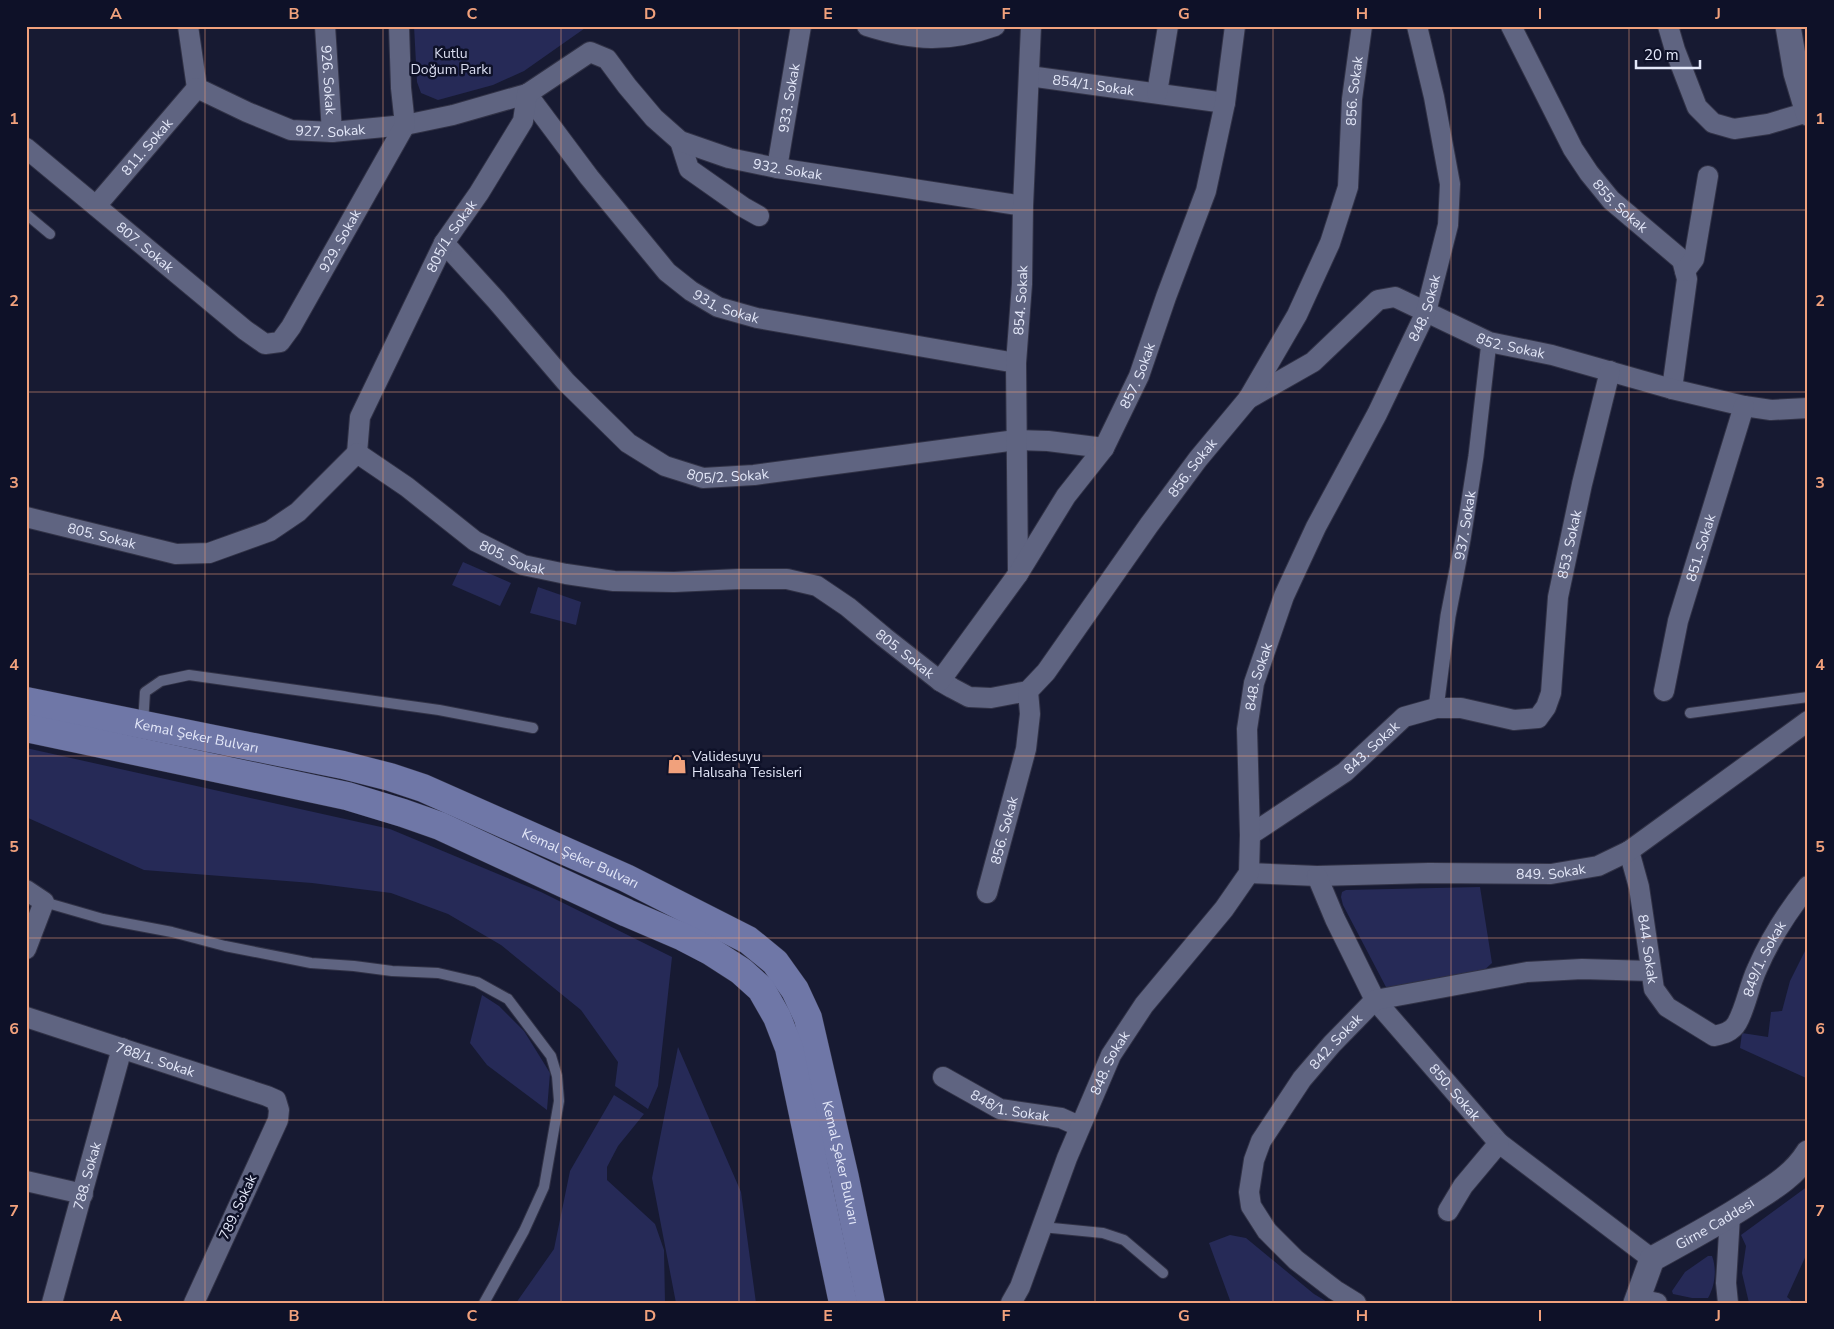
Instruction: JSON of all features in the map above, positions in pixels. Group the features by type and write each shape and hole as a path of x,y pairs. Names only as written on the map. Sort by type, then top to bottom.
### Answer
{"main road":[{"name":"Kemal Şeker Bulvarı","path":"26,701 343,765 390,777 423,788 626,878 748,940 775,962 795,990 808,1018 843,1168 871,1303"},
{"name":"Kemal Şeker Bulvarı","path":"26,728 347,796 403,813 440,826 683,937 741,971 761,989 777,1017 789,1048 843,1303"}],"street":[{"path":"188,26 197,88"},
{"name":"926. Sokak","path":"325,26 332,132"},
{"path":"399,26 401,88 406,124"},
{"name":"933. Sokak","path":"777,168 801,26"},
{"path":"867,26 916,38 946,39 977,33 995,26"},
{"name":"854. Sokak","path":"1018,574 1016,363 1022,284 1023,206 1031,26"},
{"path":"1157,93 1168,26"},
{"name":"857. Sokak","path":"940,681 1018,574 1066,496 1104,448 1139,376 1166,297 1206,191 1224,103 1235,26"},
{"name":"856. Sokak","path":"988,892 1026,749 1030,714 1028,691 1046,672 1192,467 1248,398 1301,306 1330,243 1348,187 1352,99 1362,26"},
{"name":"848. Sokak","path":"1011,1303 1020,1287 1080,1126 1111,1054 1144,1004 1224,908 1249,873 1250,836 1247,729 1254,684 1284,596 1316,527 1377,414 1426,312 1448,225 1450,184 1434,97 1416,26"},
{"name":"855. Sokak","path":"1511,26 1573,149 1589,174 1611,200 1682,260 1685,271"},
{"path":"1668,26 1697,107 1714,123 1734,129 1768,124 1808,112 1796,73 1788,26"},
{"name":"932. Sokak","path":"528,94 590,52 607,59 654,118 680,141 729,158 777,168 1023,206"},
{"name":"854/1. Sokak","path":"1029,76 1224,103"},
{"name":"927. Sokak","path":"197,88 247,112 291,130 332,132 406,124 453,115 528,94"},
{"name":"811. Sokak","path":"96,206 197,88"},
{"name":"805/1. Sokak","path":"357,453 360,417 444,243 524,121 528,94"},
{"name":"931. Sokak","path":"528,94 589,177 667,272 690,291 718,307 757,318 1016,363"},
{"name":"929. Sokak","path":"265,344 280,342 291,327 406,124"},
{"path":"680,141 689,169 759,216"},
{"name":"807. Sokak","path":"26,148 245,330 265,344"},
{"path":"1672,389 1687,279 1685,271 1694,258 1708,176"},
{"name":"805/2. Sokak","path":"444,243 566,382 628,443 665,466 703,478 754,475 1016,440 1048,441 1104,448"},
{"name":"852. Sokak","path":"1248,398 1313,362 1378,300 1395,297 1489,342 1552,355 1672,389 1744,406 1771,410 1808,408"},
{"name":"937. Sokak","path":"1436,708 1448,616 1476,456 1489,342"},
{"name":"853. Sokak","path":"1538,718 1546,707 1551,693 1558,597 1582,484 1610,371"},
{"name":"851. Sokak","path":"1664,691 1678,621 1744,406"},
{"name":"805. Sokak","path":"26,517 176,554 209,553 270,531 298,512 357,453 406,487 475,541 523,565 614,581 674,582 739,578 787,578 817,586 848,607 940,681 969,697 992,698 1028,691"},
{"name":"843. Sokak","path":"1250,836 1345,772 1404,717 1436,708 1461,708 1514,720 1538,718"},
{"name":"849. Sokak","path":"1249,873 1317,876 1430,873 1551,874 1598,866 1629,851 1808,721"},
{"name":"844. Sokak","path":"1629,851 1640,887 1654,989 1667,1007 1714,1036 1726,1034"},
{"name":"850. Sokak","path":"1317,876 1335,919 1375,1000 1499,1144 1652,1259"},
{"name":"849/1. Sokak","path":"1726,1034 1736,1025 1771,939 1808,886"},
{"path":"26,890 44,902 26,949"},
{"path":"1375,1000 1527,972 1582,969 1651,970"},
{"name":"842. Sokak","path":"1356,1303 1335,1290 1296,1260 1273,1236 1251,1206 1249,1192 1254,1160 1261,1141 1272,1122 1302,1079 1332,1044 1375,1000"},
{"name":"788/1. Sokak","path":"26,1016 267,1096 276,1100 279,1110"},
{"name":"788. Sokak","path":"52,1303 122,1048"},
{"name":"848/1. Sokak","path":"943,1077 1000,1109 1062,1118 1080,1126"},
{"name":"789. Sokak","path":"194,1303 278,1120 279,1110"},
{"path":"1448,1211 1463,1186 1499,1144"},
{"name":"Girne Caddesi","path":"1652,1259 1730,1216 1789,1176 1808,1153"},
{"path":"26,1181 83,1194"},
{"path":"1728,1303 1726,1283 1730,1216"},
{"path":"1644,1302 1652,1259"}],"lane":[{"path":"26,214 50,234"},
{"path":"143,725 145,692 161,681 189,675 439,710 533,728"},
{"path":"1690,713 1808,697"},
{"path":"44,902 103,919 172,932 225,946 311,963 392,971 438,973 477,982 508,999 551,1056 557,1076 559,1101 544,1187 524,1231 484,1303"},
{"path":"1042,1227 1102,1233 1124,1240 1163,1273"}],"green space":[{"name":"Kutlu Doğum Parkı","path":"414,26 588,26 524,71 493,85 438,100 421,93 417,82"},
{"path":"463,562 511,583 500,606 452,585"},
{"path":"538,587 581,602 576,625 530,613"},
{"path":"26,748 390,829 541,892 672,957 658,1086 648,1109 615,1086 618,1062 581,1010 501,945 448,914 391,893 312,883 144,870 26,817"},
{"path":"1480,887 1492,963 1481,973 1387,989 1343,905 1341,897 1342,892 1346,890"},
{"path":"1808,945 1808,1063 1806,1078 1740,1048 1742,1033 1768,1037 1771,1012 1782,1011 1790,981"},
{"path":"482,995 499,1006 524,1031 550,1073 547,1110 487,1065 470,1043"},
{"path":"678,1047 741,1192 756,1303 676,1303 652,1178"},
{"path":"614,1095 644,1114 618,1146 607,1167 607,1180 655,1224 664,1250 665,1303 516,1303 554,1249 570,1171"},
{"path":"1808,1186 1808,1251 1787,1297 1794,1303 1749,1303 1742,1273 1746,1246 1741,1235"},
{"path":"1230,1235 1246,1238 1314,1294 1329,1303 1231,1303 1209,1243"},
{"path":"1708,1256 1712,1256 1715,1272 1708,1298 1692,1298 1673,1294 1672,1291 1685,1272"}],"place":[{"name":"Validesuyu Halısaha Tesisleri","path":"677,764"}]}
